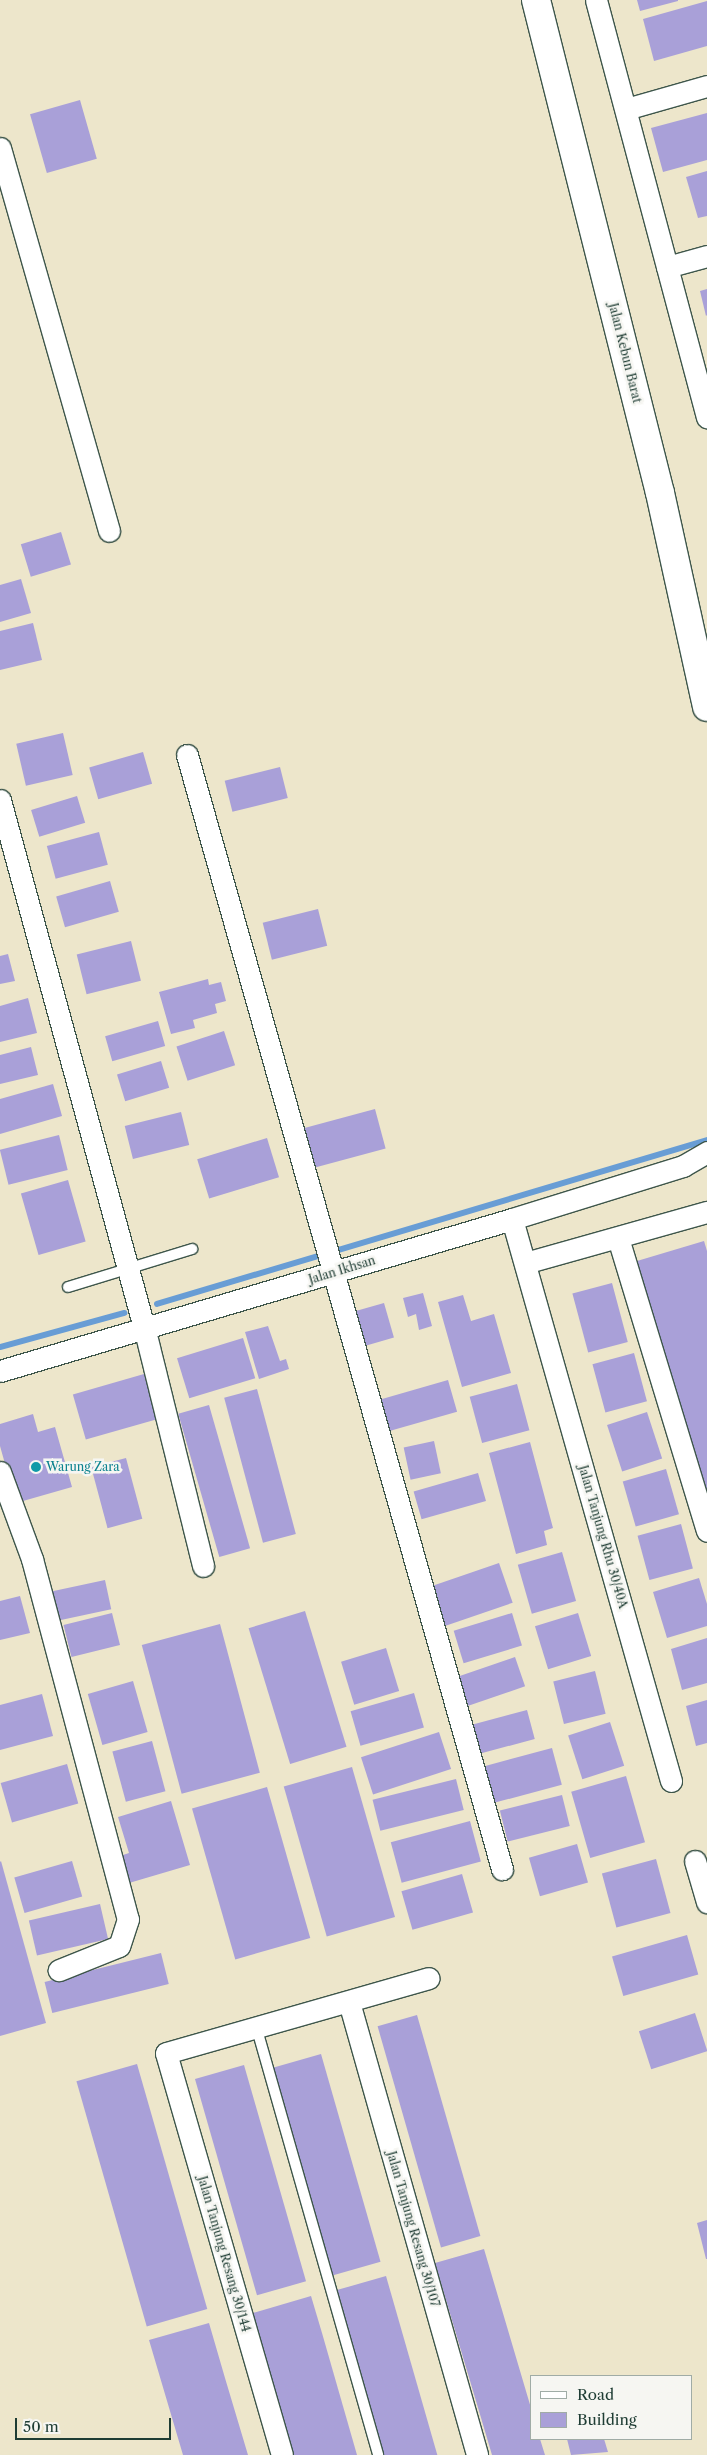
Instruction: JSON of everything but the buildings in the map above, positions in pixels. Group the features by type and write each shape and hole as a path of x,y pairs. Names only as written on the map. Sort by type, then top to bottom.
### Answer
{"main road":[{"name":"Jalan Kebun Barat","path":"536,0 660,493 707,707"}],"street":[{"path":"596,0 707,416"},
{"path":"626,109 707,86"},
{"path":"0,148 109,531"},
{"path":"667,267 707,256"},
{"path":"187,755 330,1267 502,1869"},
{"path":"0,800 126,1269 145,1331 203,1566"},
{"name":"Jalan Ikhsan","path":"0,1371 145,1331 330,1267 512,1219 682,1166 707,1152"},
{"name":"Jalan Ikhsan","path":"682,1166 707,1167"},
{"path":"525,1263 707,1212"},
{"name":"Jalan Tanjung Rhu 30/40A","path":"512,1219 535,1293 671,1781"},
{"path":"618,1238 706,1521"},
{"path":"0,1472 32,1559 128,1919 118,1946 59,1970"},
{"path":"695,1861 707,1902"},
{"path":"256,2026 349,2002 429,1978"},
{"name":"Jalan Tanjung Resang 30/107","path":"349,2002 477,2455"},
{"name":"Jalan Tanjung Resang 30/144","path":"256,2026 166,2053 282,2455"}],"lane":[{"path":"68,1287 192,1249"},
{"path":"256,2026 378,2455"}],"waterway":[{"path":"157,1304 707,1140"},
{"path":"0,1347 124,1313"}],"place":[{"name":"Warung Zara","path":"36,1467"}]}
